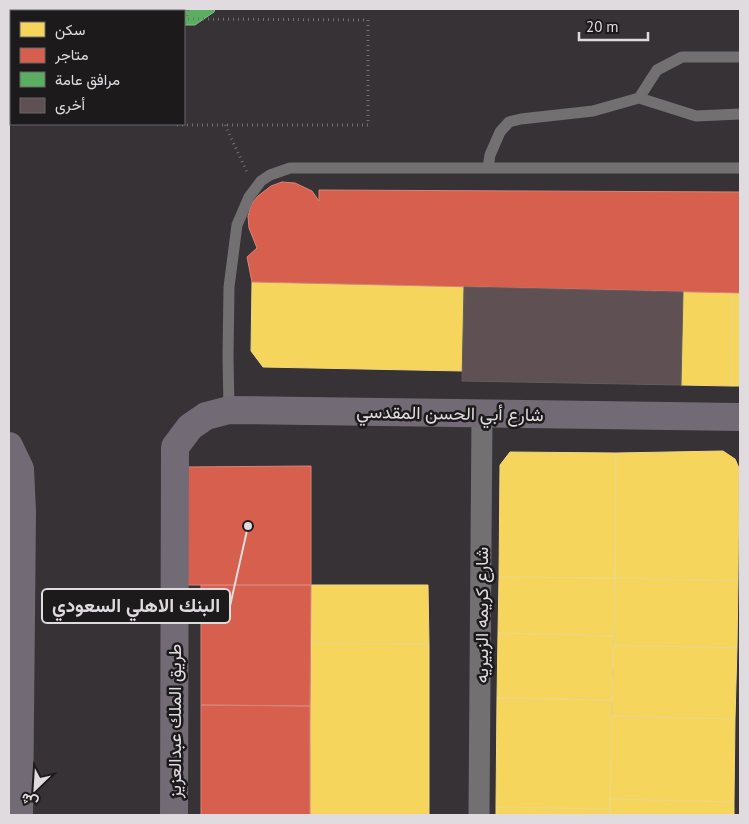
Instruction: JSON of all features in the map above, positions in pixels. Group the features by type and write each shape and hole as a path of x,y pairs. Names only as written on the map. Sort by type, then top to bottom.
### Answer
{"main road":[{"name":"شارع أبي الحسن المقدسي","path":"175,447 190,427 206,416 229,410 740,417"},
{"path":"9,446 20,469 22,512 18,815"},
{"name":"طريق الملك عبدالعزيز","path":"174,815 175,447"}],"street":[{"name":"شارع كريمه الزبيريه","path":"479,815 482,414"}],"lane":[{"path":"639,98 657,70 682,57 740,57"},
{"path":"488,168 494,143 500,132 509,122 535,116 593,112 639,98 696,116 740,114"},
{"path":"229,410 230,287 237,225 254,189 270,175 290,168 740,168"}],"path":[{"path":"177,125 368,124 368,20 188,19 188,9"},
{"path":"226,125 254,189"}],"building: سكن":[{"path":"252,282 464,287 463,371 263,367 251,351"},
{"path":"683,292 732,293 731,386 681,385"},
{"path":"732,293 740,293 740,386 731,386"},
{"path":"723,451 735,459 739,468 738,581 615,578 616,453"},
{"path":"510,452 616,453 615,578 499,577 500,465"},
{"path":"499,577 615,578 614,636 498,633"},
{"path":"615,578 738,581 737,648 614,645"},
{"path":"311,585 428,585 429,644 311,643"},
{"path":"498,633 614,636 612,700 497,698"},
{"path":"311,643 429,644 429,815 310,815"},
{"path":"614,645 737,648 735,719 612,716"},
{"path":"497,698 612,700 610,809 496,807"},
{"path":"612,716 735,719 734,802 610,799"},
{"path":"610,799 734,802 734,815 610,815"},
{"path":"496,807 610,809 610,815 496,815"}],"building: متاجر":[{"path":"282,182 295,183 312,191 319,201 319,190 740,192 740,293 252,282 247,257 257,248 249,228 248,216 252,203 258,196 271,186"},
{"path":"311,466 311,585 185,585 184,467"},
{"path":"201,585 311,585 310,706 201,705"},
{"path":"201,705 310,706 310,815 201,815"}],"building: مرافق عامة":[{"path":"9,9 215,9 214,12 195,25 185,25 185,10 10,10 9,24"}],"building: أخرى":[{"path":"464,287 683,292 681,385 462,381"}],"place":[{"name":"البنك الاهلي السعودي","path":"248,526"}]}
